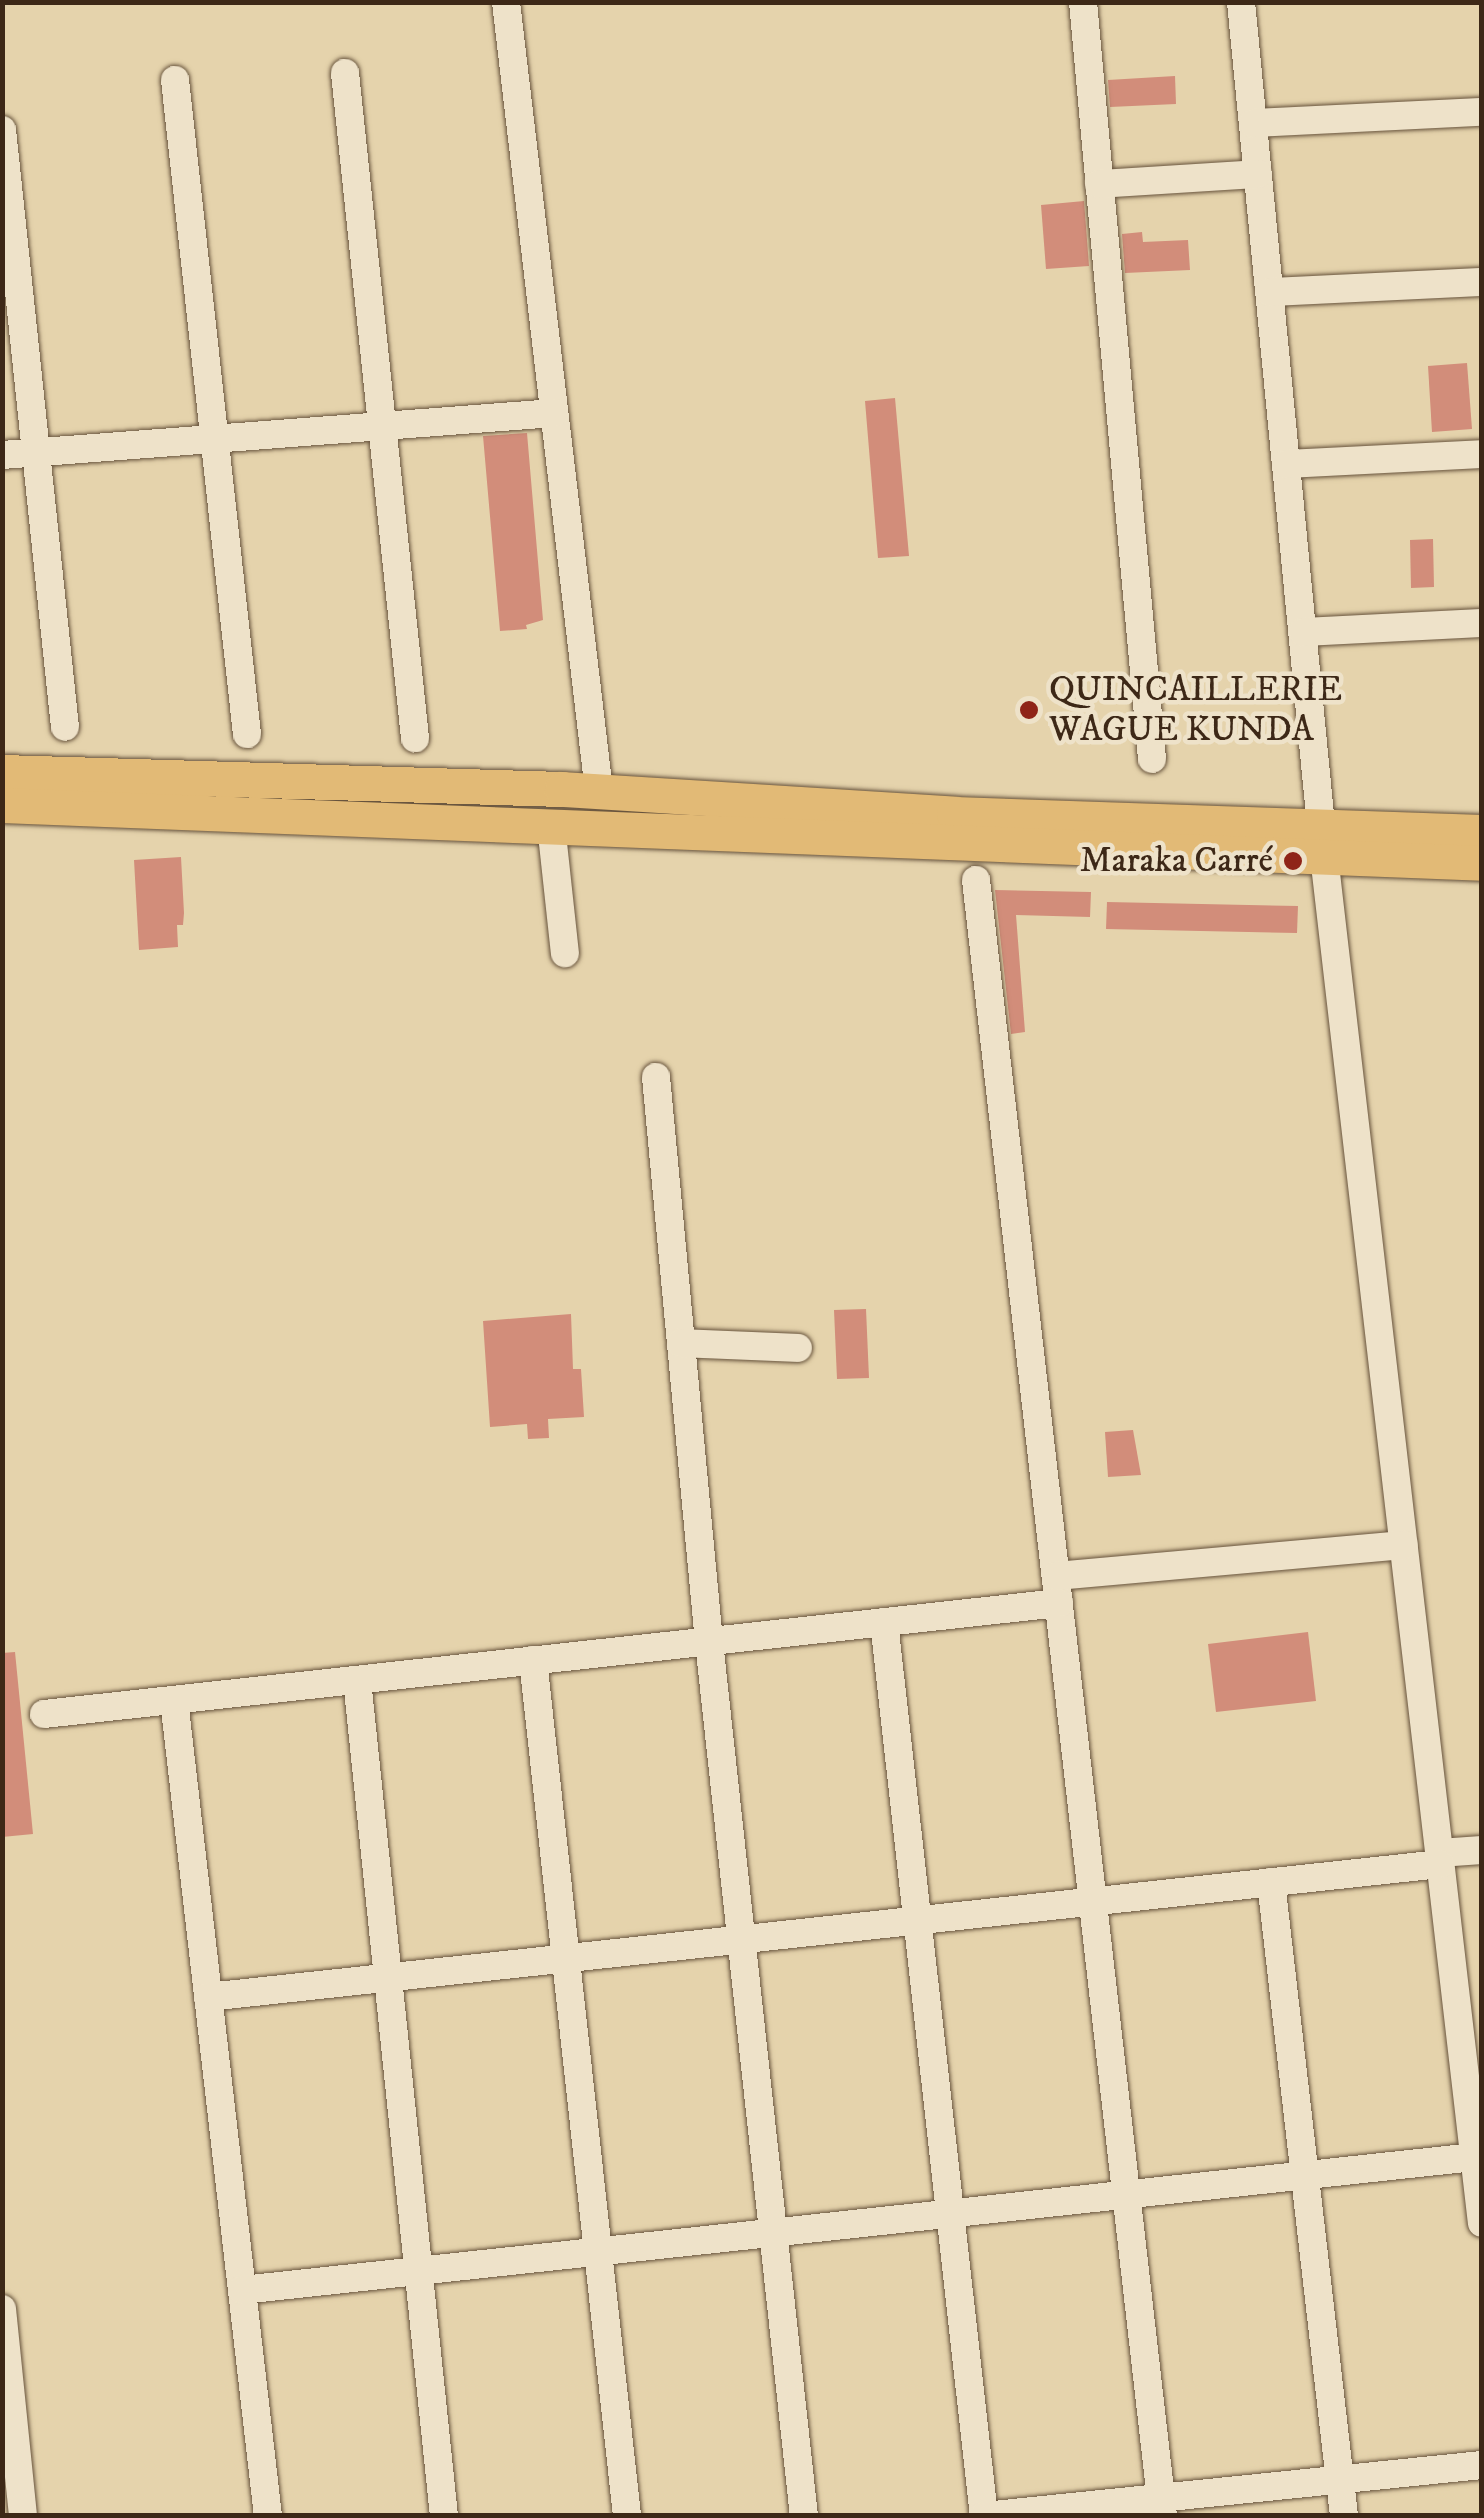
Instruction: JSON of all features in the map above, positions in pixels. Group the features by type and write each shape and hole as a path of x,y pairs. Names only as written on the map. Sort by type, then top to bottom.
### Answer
{"main road":[{"path":"2,772 599,791 1322,841 1482,863"},
{"path":"2,805 550,826 1322,841 1482,832"}],"street":[{"path":"506,2 599,791"},
{"path":"1082,2 1152,759"},
{"path":"1241,2 1322,841 1482,2223"},
{"path":"345,73 415,738"},
{"path":"175,80 247,734"},
{"path":"1253,123 1482,112"},
{"path":"2,130 65,727"},
{"path":"1099,184 1258,174"},
{"path":"1270,292 1482,282"},
{"path":"2,455 554,413"},
{"path":"1286,464 1482,454"},
{"path":"1303,632 1482,623"},
{"path":"550,826 565,953"},
{"path":"976,880 1162,2507"},
{"path":"656,1077 709,1642 804,2516"},
{"path":"681,1343 798,1348"},
{"path":"44,1714 884,1622 1057,1590 1404,1545"},
{"path":"884,1622 984,2516 1162,2507 1340,2480 1482,2465"},
{"path":"533,1660 627,2516"},
{"path":"357,1680 444,2516"},
{"path":"174,1700 268,2516"},
{"path":"208,1997 1272,1882 1482,1850"},
{"path":"1272,1882 1344,2516"},
{"path":"242,2290 1474,2157"},
{"path":"2,2309 11,2472 23,2516"}],"building":[{"path":"1175,76 1176,104 1110,107 1108,80"},
{"path":"1084,201 1089,266 1046,269 1041,205"},
{"path":"1142,232 1143,242 1188,240 1190,270 1125,273 1122,234"},
{"path":"1467,363 1472,429 1432,432 1428,366"},
{"path":"895,398 909,556 878,558 865,401"},
{"path":"527,433 543,620 526,625 527,629 500,631 483,436"},
{"path":"1433,539 1434,587 1411,588 1410,540"},
{"path":"181,857 184,913 183,925 177,925 178,947 139,950 134,860"},
{"path":"995,890 1091,892 1090,917 1016,915 1025,1032 1011,1034"},
{"path":"1107,902 1298,906 1297,933 1106,929"},
{"path":"866,1309 869,1378 837,1379 834,1310"},
{"path":"571,1314 573,1369 581,1369 584,1417 548,1419 549,1438 528,1439 527,1424 490,1427 483,1321"},
{"path":"1133,1430 1141,1475 1108,1477 1105,1432"},
{"path":"1308,1632 1316,1701 1216,1712 1208,1644"},
{"path":"15,1652 33,1834 2,1837 2,1653"}],"place":[{"name":"QUINCAILLERIE WAGUE KUNDA","path":"1029,710"},
{"name":"Maraka Carré","path":"1293,861"}]}
